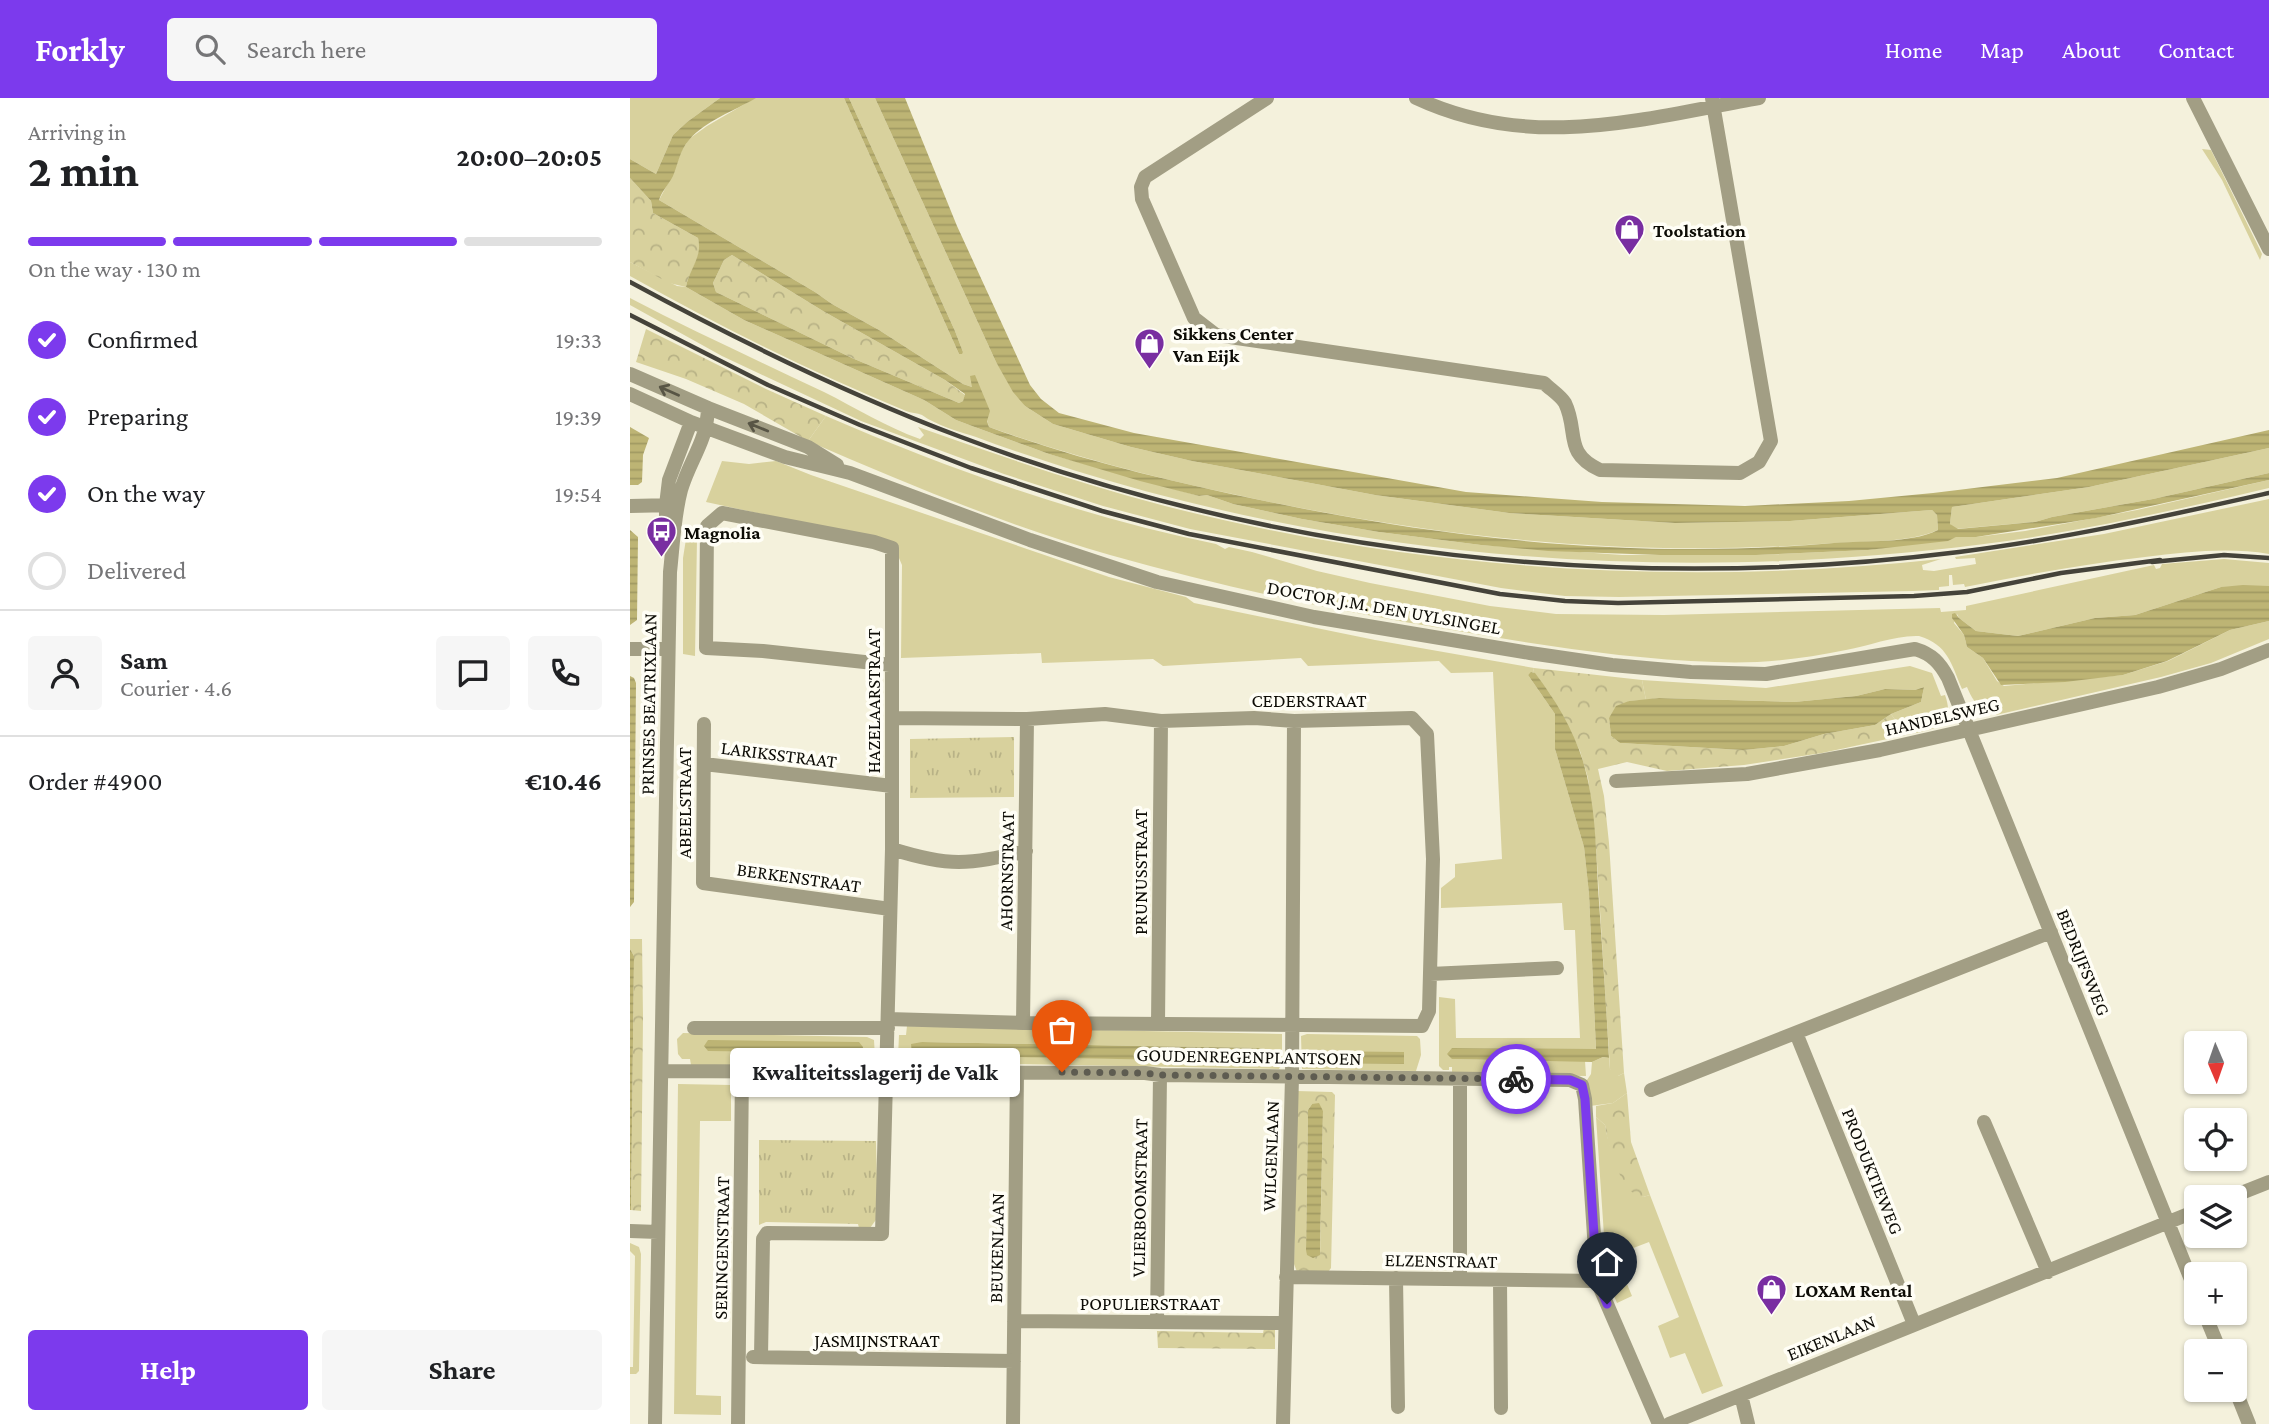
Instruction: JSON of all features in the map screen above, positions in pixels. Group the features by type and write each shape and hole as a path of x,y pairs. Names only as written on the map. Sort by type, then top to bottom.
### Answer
{"street":[{"path":"1267,98 1144,177 1142,199 1194,318 1216,335 1544,383 1564,402 1577,454 1587,464 1600,470 1740,473 1759,462 1771,441 1712,102"},
{"path":"1416,98 1457,114 1495,124 1554,129 1590,127 1712,102 1759,98"},
{"path":"2196,100 2269,249"},
{"name":"DOCTOR J.M. DEN UYLSINGEL","path":"630,374 808,447 850,473"},
{"name":"DOCTOR J.M. DEN UYLSINGEL","path":"630,394 691,422 785,457 850,473 1030,540 1157,582 1314,617 1612,665 1691,672 1766,674 1916,649 1927,652"},
{"path":"691,422 708,408"},
{"path":"707,428 708,408"},
{"name":"PRINSES BEATRIXLAAN","path":"655,1424 672,505 669,480 691,422"},
{"name":"PRINSES BEATRIXLAAN","path":"672,505 707,428"},
{"path":"630,506 672,505"},
{"name":"HAZELAARSTRAAT","path":"761,1357 763,1239 768,1233 882,1234 892,849 892,548 722,513 707,526 706,648 763,650 891,665"},
{"path":"630,649 668,649"},
{"name":"HANDELSWEG","path":"1616,781 1747,774 1880,750 2158,687 2221,669 2269,650"},
{"name":"BEDRIJFSWEG","path":"1927,652 1944,670 1969,729 2184,1262"},
{"name":"CEDERSTRAAT","path":"892,718 1027,719 1105,714 1161,721 1254,718 1294,721 1412,719 1427,734 1433,859 1429,1011 1422,1026"},
{"name":"AHORNSTRAAT","path":"1023,1023 1027,719"},
{"name":"PRUNUSSTRAAT","path":"1158,1024 1161,721"},
{"name":"WILGENLAAN","path":"1283,1424 1292,1077 1294,721"},
{"name":"ABEELSTRAAT","path":"703,883 704,724"},
{"name":"LARIKSSTRAAT","path":"704,764 892,786"},
{"path":"892,849 952,863 975,863 1026,851"},
{"name":"BERKENSTRAAT","path":"703,883 890,909"},
{"path":"1651,1090 2051,932"},
{"path":"1430,974 1557,968"},
{"path":"694,1028 888,1023"},
{"name":"GOUDENREGENPLANTSOEN","path":"888,1023 1422,1026"},
{"name":"PRODUKTIEWEG","path":"1796,1032 1914,1324"},
{"name":"GOUDENREGENPLANTSOEN","path":"662,1072 1145,1073 1570,1080 1582,1085 1585,1099 1597,1280"},
{"name":"SERINGENSTRAAT","path":"738,1424 742,1072"},
{"name":"BEUKENLAAN","path":"1013,1424 1017,1072"},
{"name":"VLIERBOOMSTRAAT","path":"1157,1322 1160,1075"},
{"path":"1460,1079 1460,1279"},
{"path":"1983,1122 2048,1272"},
{"path":"2247,1191 2269,1182"},
{"name":"EIKENLAAN","path":"1669,1424 2184,1216"},
{"path":"630,1231 658,1231"},
{"name":"ELZENSTRAAT","path":"1286,1277 1597,1280"},
{"path":"1396,1278 1398,1407"},
{"path":"1500,1280 1501,1408"},
{"path":"1597,1280 1659,1424"},
{"name":"POPULIERSTRAAT","path":"1014,1321 1285,1323"},
{"name":"JASMIJNSTRAAT","path":"739,1357 1014,1361"},
{"path":"1741,1395 1748,1424"},
{"path":"2240,1402 2249,1424"}],"green space":[{"path":"630,98 720,98 673,135 656,174 630,159"},
{"path":"755,98 844,98 959,354 963,352 955,331 849,98 875,98 996,362 1025,406 1053,424 1131,447 1192,461 1375,495 1509,513 1675,523 1790,521 1932,510 1937,515 1938,530 1887,541 1689,548 1618,547 1478,535 1337,515 1230,494 1091,459 989,427 974,375 972,387 963,384 879,330 659,200 689,139"},
{"path":"2202,149 2211,150 2262,254 2260,260 2222,180"},
{"path":"630,178 651,201 653,213 698,238 698,257 686,287 669,283 630,262"},
{"path":"732,255 823,311 945,380 965,395 963,401 959,403 852,358 716,292 713,283 724,260"},
{"path":"630,262 677,286 686,287 744,320 924,400 956,420 1049,454 1199,496 1207,495 1233,504 1302,519 1379,532 1481,545 1622,555 1756,555 1868,550 1956,537 2025,531 2137,510 2269,480 2269,488 2092,527 1984,544 1869,556 1754,562 1640,562 1525,556 1410,544 1297,526 1184,501 1073,470 952,429 835,380 697,313 630,276"},
{"path":"630,298 920,439 924,435 918,427 1072,479 1165,506 1260,528 1357,546 1453,559 1648,572 1746,572 1941,559 1922,565 1923,570 1934,571 1976,564 1975,558 1955,557 2104,534 2269,499 2269,554 2223,551 2176,553 2077,566 1965,587 1964,584 1953,585 1952,575 1949,575 1949,586 1939,587 1939,590 1619,597 1565,596 1501,588 1190,529 1103,506 1004,474 861,421 722,356 630,305"},
{"path":"646,329 826,416 808,441 744,404 686,379 636,362"},
{"path":"826,416 969,473 1117,520 1370,583 1490,606 1556,614 1664,615 1940,608 1941,612 1966,610 1966,606 2154,565 2156,569 2162,564 2224,559 2269,563 2269,586 2221,587 2135,615 2095,618 2018,636 1976,631 1957,614 1954,623 1964,635 1967,647 1983,658 1997,681 2004,686 2123,675 2168,661 2230,630 2269,621 2269,639 2211,663 2161,677 1996,715 1994,709 1977,704 1967,687 1962,689 1942,650 1919,636 1891,639 1813,656 1765,661 1715,662 1649,658 1550,646 1409,623 1195,578 1033,531 808,441"},
{"path":"2269,448 2269,473 2035,522 1955,529 1950,524 1952,507 2089,487"},
{"path":"722,461 749,464 776,461 1109,577 1186,597 1194,603 1375,640 1534,668 1528,675 1555,714 1555,749 1584,847 1589,894 1596,1050 1452,1048 1452,1059 1585,1061 1586,1076 1452,1074 1452,1067 1443,1070 1439,1066 1439,997 1455,999 1456,1038 1580,1038 1575,930 1564,930 1562,903 1441,908 1441,888 1455,877 1455,864 1502,859 1493,672 1451,673 1439,661 1308,666 1301,658 1163,666 1153,659 1042,663 1041,653 901,658 902,565 895,549 836,530 706,502"},
{"path":"686,539 697,539 695,656 683,654 683,558"},
{"path":"1910,666 1932,673 1948,706 1945,721 1939,726 1906,735 1891,714 1921,702 1924,687 1915,690 1885,689 1856,696 1794,702 1659,698 1646,700 1642,680 1766,688"},
{"path":"1534,668 1642,680 1646,700 1629,701 1609,718 1611,736 1620,743 1743,750 1784,746 1824,734 1875,725 1891,714 1906,735 1822,753 1744,765 1667,771 1627,762 1598,769 1609,843 1624,1073 1618,1076 1612,1076 1610,1069 1596,847 1588,778 1580,751 1550,694 1533,672"},
{"path":"1014,737 1014,797 910,798 910,739"},
{"path":"630,939 642,939 641,1211 631,1210 634,956 630,949"},
{"path":"907,1026 1282,1034 1282,1062 1279,1069 904,1062 898,1057 899,1035 906,1035","holes":["922,1042 1269,1050 1269,1061 912,1055"]},
{"path":"683,1033 867,1037 874,1040 875,1057 870,1062 761,1060 760,1065 691,1065 690,1059 682,1059 678,1054 677,1039"},
{"path":"1301,1036 1417,1036 1420,1039 1421,1055 1416,1071 1302,1069"},
{"path":"1603,1057 1609,1058 1610,1069 1618,1076 1624,1073 1627,1093 1613,1103 1590,1106 1587,1080 1591,1074 1592,1062"},
{"path":"678,1084 731,1085 731,1121 700,1121 696,1395 721,1396 721,1415 674,1414"},
{"path":"1297,1091 1332,1092 1335,1095 1331,1268 1328,1272 1297,1272 1294,1264","holes":["1312,1104 1323,1111 1320,1255 1306,1250 1308,1110"]},
{"path":"1627,1093 1631,1142 1650,1195 1643,1197 1625,1189 1608,1142 1605,1125 1596,1117 1596,1106 1613,1103"},
{"path":"1596,1117 1605,1125 1610,1146 1624,1172 1643,1197 1650,1195 1723,1386 1702,1394 1685,1353 1670,1358 1658,1326 1679,1317 1649,1242 1615,1255 1632,1296 1617,1303 1607,1280"},
{"path":"759,1140 876,1141 878,1217 870,1228 859,1228 858,1224 766,1222 759,1225"},
{"path":"630,1243 639,1247 641,1254 639,1371 636,1374 630,1374 630,1367 633,1367 635,1256 630,1251"},
{"path":"1264,1328 1275,1328 1275,1349 1158,1348 1157,1331 1263,1333"}],"shaded area":[{"path":"720,98 756,98 711,122 689,140 659,200 879,330 963,384 972,387 970,376 975,375 990,411 987,421 989,427 1091,460 1195,486 1335,515 1477,536 1548,543 1691,549 1762,548 1914,538 1938,530 1937,515 1932,510 1790,521 1675,523 1509,513 1375,495 1192,461 1131,447 1053,424 1025,406 1013,392 996,362 875,98 905,98 957,226 1030,385 1041,399 1059,413 1134,433 1466,492 1602,502 1745,506 1849,501 2057,478 2269,430 2269,448 2089,487 1952,507 1950,524 1958,529 2035,522 2269,473 2269,480 2096,518 1976,537 1956,537 1948,541 1868,550 1756,555 1548,551 1481,545 1379,532 1233,504 1207,495 1199,496 1140,481 1049,454 956,420 924,400 744,320 686,287 699,251 698,238 653,213 651,201 630,178 630,159 656,174 673,135","holes":["732,255 823,311 945,380 965,394 963,401 959,403 852,358 716,292 713,283 724,260"]},
{"path":"844,98 849,98 955,331 962,354 959,354"},
{"path":"630,427 649,438 643,455 642,482 638,485 630,485"},
{"path":"630,530 638,537 637,620 630,625"},
{"path":"2269,586 2269,621 2230,630 2167,661 2123,675 2065,682 2001,685 1983,658 1967,647 1964,635 1952,618 1955,613 1976,631 2018,636 2095,618 2135,615 2221,587"},
{"path":"1535,673 1563,715 1579,749 1587,776 1596,840 1609,1058 1603,1057 1592,1062 1452,1059 1447,1054 1452,1048 1596,1049 1589,894 1584,847 1555,749 1555,714 1528,675"},
{"path":"630,676 636,683 634,902 630,907"},
{"path":"1924,687 1921,702 1891,714 1875,725 1824,734 1784,746 1743,750 1620,743 1611,736 1609,718 1616,706 1629,701 1659,698 1794,702 1856,696 1885,689 1915,690"},
{"path":"630,949 634,956 631,1210 630,1210"},
{"path":"708,1040 859,1042 863,1047 862,1053 708,1051 704,1046"},
{"path":"922,1042 1258,1048 1269,1050 1269,1062 912,1055 911,1044"},
{"path":"1312,1051 1404,1052 1404,1064 1313,1063"},
{"path":"1319,1103 1323,1111 1320,1255 1313,1258 1307,1255 1306,1250 1308,1110 1312,1104"}],"railway":[{"path":"630,282 711,325 876,403 961,437 1081,478 1203,511 1327,537 1453,555 1580,565 1707,568 1833,564 1959,552 2037,541 2269,493"},
{"path":"630,315 768,385 860,425 971,468 1102,511 1189,534 1500,594 1618,603 1914,596 1967,592 2061,573 2160,560"},
{"path":"2152,562 2224,555 2269,558"}],"way so far":[{"path":"1062,1072 1516,1079"}],"place":[{"name":"Toolstation","path":"1630,257"},
{"name":"Sikkens Center Van Eijk","path":"1150,371"},
{"name":"Magnolia","path":"661,559"},
{"name":"Kwaliteitsslagerij de Valk","path":"1062,1072"},
{"name":"LOXAM Rental","path":"1772,1317"}],"route":[{"path":"1516,1079 1570,1080 1582,1085 1597,1280 1607,1304"}]}
